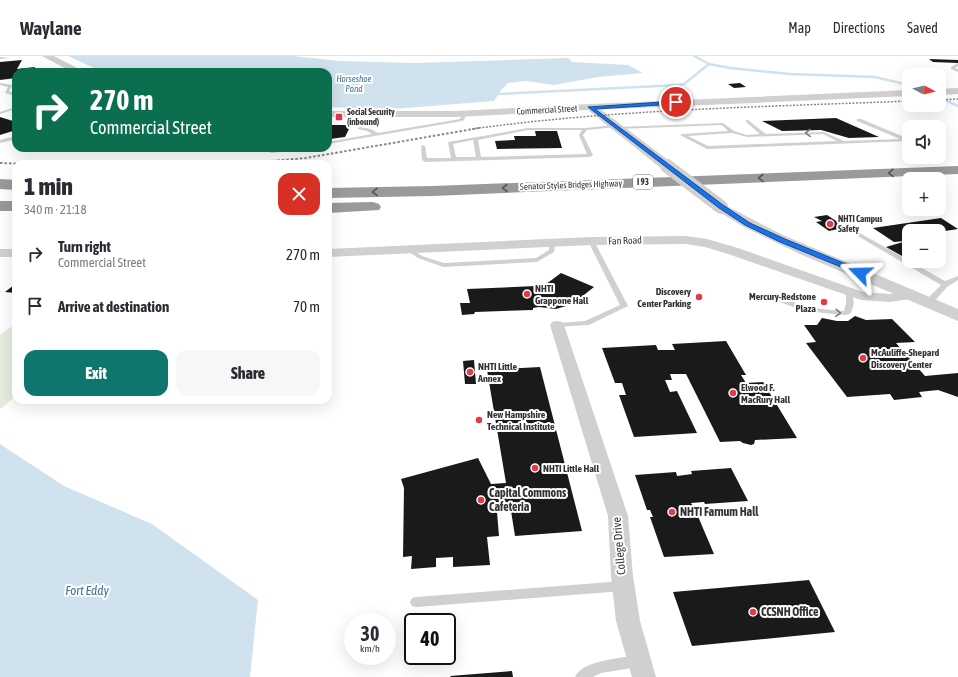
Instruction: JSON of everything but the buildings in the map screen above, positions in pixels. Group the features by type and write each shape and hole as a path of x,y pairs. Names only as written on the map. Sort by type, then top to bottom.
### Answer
{"highway":[{"name":"Senator Styles Bridges Highway","path":"332,193 433,191 958,170"},
{"path":"946,184 958,183"},
{"path":"0,184 12,185"},
{"name":"I 93","path":"436,206 902,185"},
{"path":"0,190 12,190"},
{"path":"0,206 12,206"},
{"path":"332,208 388,207"},
{"path":"0,213 12,213"}],"street":[{"path":"47,56 72,68"},
{"path":"946,92 958,91"},
{"name":"Commercial Street","path":"332,114 465,113 902,93"},
{"path":"591,107 721,207 747,224 782,241 929,302 958,316"},
{"name":"Fan Road","path":"332,253 591,241 671,239 707,243 861,296 890,298 912,295"},
{"path":"0,253 12,253"},
{"name":"College Drive","path":"557,325 618,516 628,621 642,669"}],"lane":[{"path":"0,58 8,58"},
{"path":"958,64 952,68 958,71"},
{"path":"0,84 11,86 6,92"},
{"path":"0,92 12,93"},
{"path":"0,113 12,109"},
{"path":"332,142 453,122 462,120 465,113"},
{"path":"845,143 824,133 747,136 732,132 682,135 707,148 845,143 907,140 859,120"},
{"path":"748,121 764,135"},
{"path":"454,159 450,143 528,129 722,124 732,132"},
{"path":"360,128 369,130 377,135"},
{"path":"423,146 425,160 590,154 581,135 585,128"},
{"path":"747,136 760,146"},
{"path":"0,142 12,138"},
{"path":"474,139 479,158"},
{"path":"858,234 945,284"},
{"path":"557,325 586,323 624,306 591,241"},
{"path":"929,302 945,284 958,278"},
{"path":"774,295 789,304 825,312 847,313 850,302 849,292"},
{"path":"416,602 624,586"},
{"path":"581,677 599,667 642,669"}],"shaded area":[{"path":"12,326 12,399 2,408 0,408 0,335"}],"water":[{"name":"Horseshoe Pond","path":"68,56 292,56 340,61 414,63 569,58 572,62 628,65 643,73 598,77 554,85 526,81 508,83 501,90 494,101 392,109 332,107 332,68 94,68"},
{"name":"Fort Eddy","path":"0,444 64,486 152,524 258,600 250,677 0,677"}],"waterway":[{"path":"694,56 709,64"},
{"path":"499,94 679,85 684,84 709,64"},
{"path":"709,64 730,68 790,74 875,77 902,83"},
{"path":"946,100 958,106"}],"railway":[{"path":"946,100 958,99"},
{"path":"477,128 526,122 635,113 902,101"},
{"path":"283,160 306,158 477,128"},
{"path":"472,129 477,128"},
{"path":"0,163 12,163"}],"place":[{"name":"Social Security (inbound)","path":"339,117"},
{"name":"NHTI Campus Safety","path":"830,224"},
{"name":"NHTI Grappone Hall","path":"527,294"},
{"name":"Discovery Center Parking","path":"699,297"},
{"name":"Mercury-Redstone Plaza","path":"824,302"},
{"name":"McAuliffe-Shepard Discovery Center","path":"863,358"},
{"name":"NHTI Little Annex","path":"470,372"},
{"name":"Elwood F. MacRury Hall","path":"733,393"},
{"name":"New Hampshire Technical Institute","path":"479,420"},
{"name":"NHTI Little Hall","path":"535,468"},
{"name":"Capital Commons Cafeteria","path":"481,500"},
{"name":"NHTI Farnum Hall","path":"672,512"},
{"name":"CCSNH Office","path":"753,612"}],"route":[{"path":"676,102 591,107 721,207 747,224 782,241 860,273"}]}
